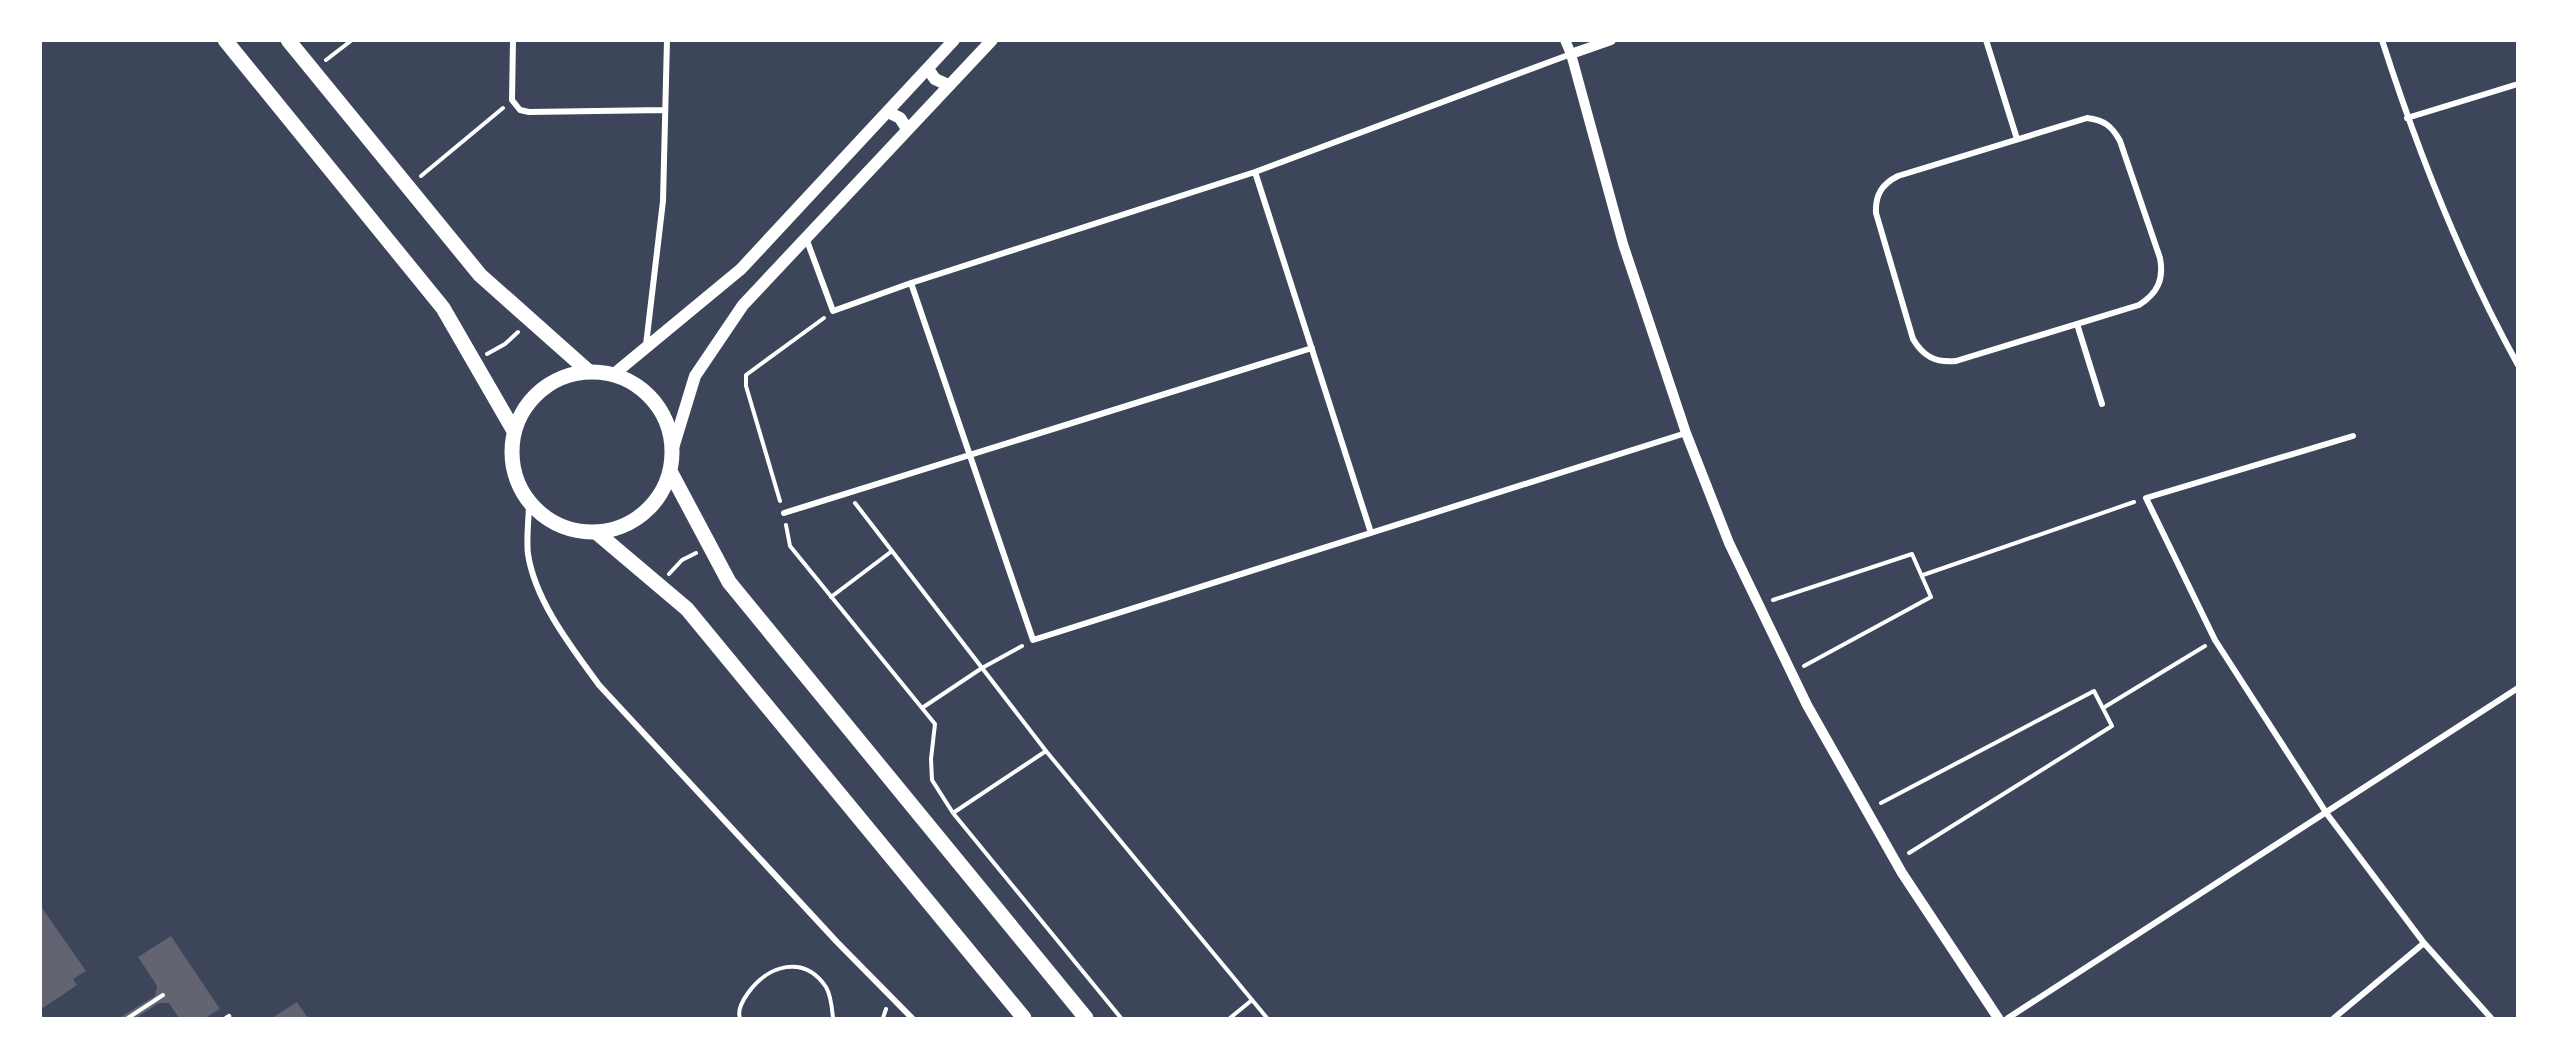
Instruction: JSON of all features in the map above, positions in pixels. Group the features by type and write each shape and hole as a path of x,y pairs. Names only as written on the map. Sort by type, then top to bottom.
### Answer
{"main road":[{"path":"225,40 443,308 514,431"},
{"path":"288,40 480,275 588,371"},
{"path":"614,374 741,269 954,40"},
{"path":"673,448 668,423 656,401 637,384 614,374 588,371 563,376 542,389 525,408 514,431 511,456 517,481 530,502 548,519 571,530 596,532 621,527 644,515 660,496 671,473 673,448 695,376 743,305 992,40"},
{"path":"928,69 935,79 948,85"},
{"path":"888,112 900,118 907,129"},
{"path":"671,473 729,582 1086,1018"},
{"path":"596,532 687,609 1024,1018"}],"street":[{"path":"513,40 512,100 520,110 529,112 665,110"},
{"path":"645,349 663,201 667,40"},
{"path":"1565,40 1571,54 1623,244 1686,433 1729,543 1807,705 1867,811 1896,861 1998,1018"},
{"path":"805,237 833,311 912,283 1256,172 1611,40"},
{"path":"1986,40 2017,139"},
{"path":"2382,40 2408,118 2464,258 2517,365"},
{"path":"2408,118 2517,84"},
{"path":"2087,118 2098,119 2115,131 2160,258 2161,280 2148,299 2139,304 2077,324 1956,361 1945,362 1925,355 1913,339 1876,213 1878,194 1882,186 1898,176 2017,139 2087,118"},
{"path":"1256,172 1371,533"},
{"path":"912,283 1033,640 1686,433"},
{"path":"2077,324 2102,404"},
{"path":"784,513 1312,348"},
{"path":"2509,350 2517,348"},
{"path":"2353,436 2146,498 2215,640 2327,814 2424,943 2491,1018"},
{"path":"530,502 528,552 535,583 569,644 599,685 837,942 912,1018"},
{"path":"2008,1018 2327,814 2517,688"},
{"path":"2334,1018 2424,943"}],"path":[{"path":"312,70 352,40"},
{"path":"408,187 512,100"},
{"path":"833,311 746,375 746,386 784,513 790,546 935,724 931,759 932,780 953,813 1121,1018"},
{"path":"474,361 505,344 531,321"},
{"path":"847,494 1046,751 1267,1018"},
{"path":"1923,575 2146,498"},
{"path":"658,584 682,560 710,546"},
{"path":"831,597 892,551"},
{"path":"1758,604 1912,554 1923,575 1931,597 1791,673"},
{"path":"922,708 982,668 1033,640"},
{"path":"2103,708 2215,640"},
{"path":"1867,811 2094,691 2112,726 1896,861"},
{"path":"953,813 1046,751"},
{"path":"740,1018 739,1014 744,999 758,979 774,970 792,966 807,970 826,987 832,1004 833,1018"},
{"path":"128,1018 163,995"},
{"path":"1230,1018 1252,1000"}],"shaded area":[{"path":"40,41 2517,41 2517,1018 41,1018"}],"building":[{"path":"40,905 86,971 73,979 77,985 40,1010"},
{"path":"171,936 220,1009 205,1018 179,1018 169,1003 159,1003 136,1018 119,1018 155,996 157,986 138,957"},
{"path":"297,1002 308,1018 272,1018"}]}
